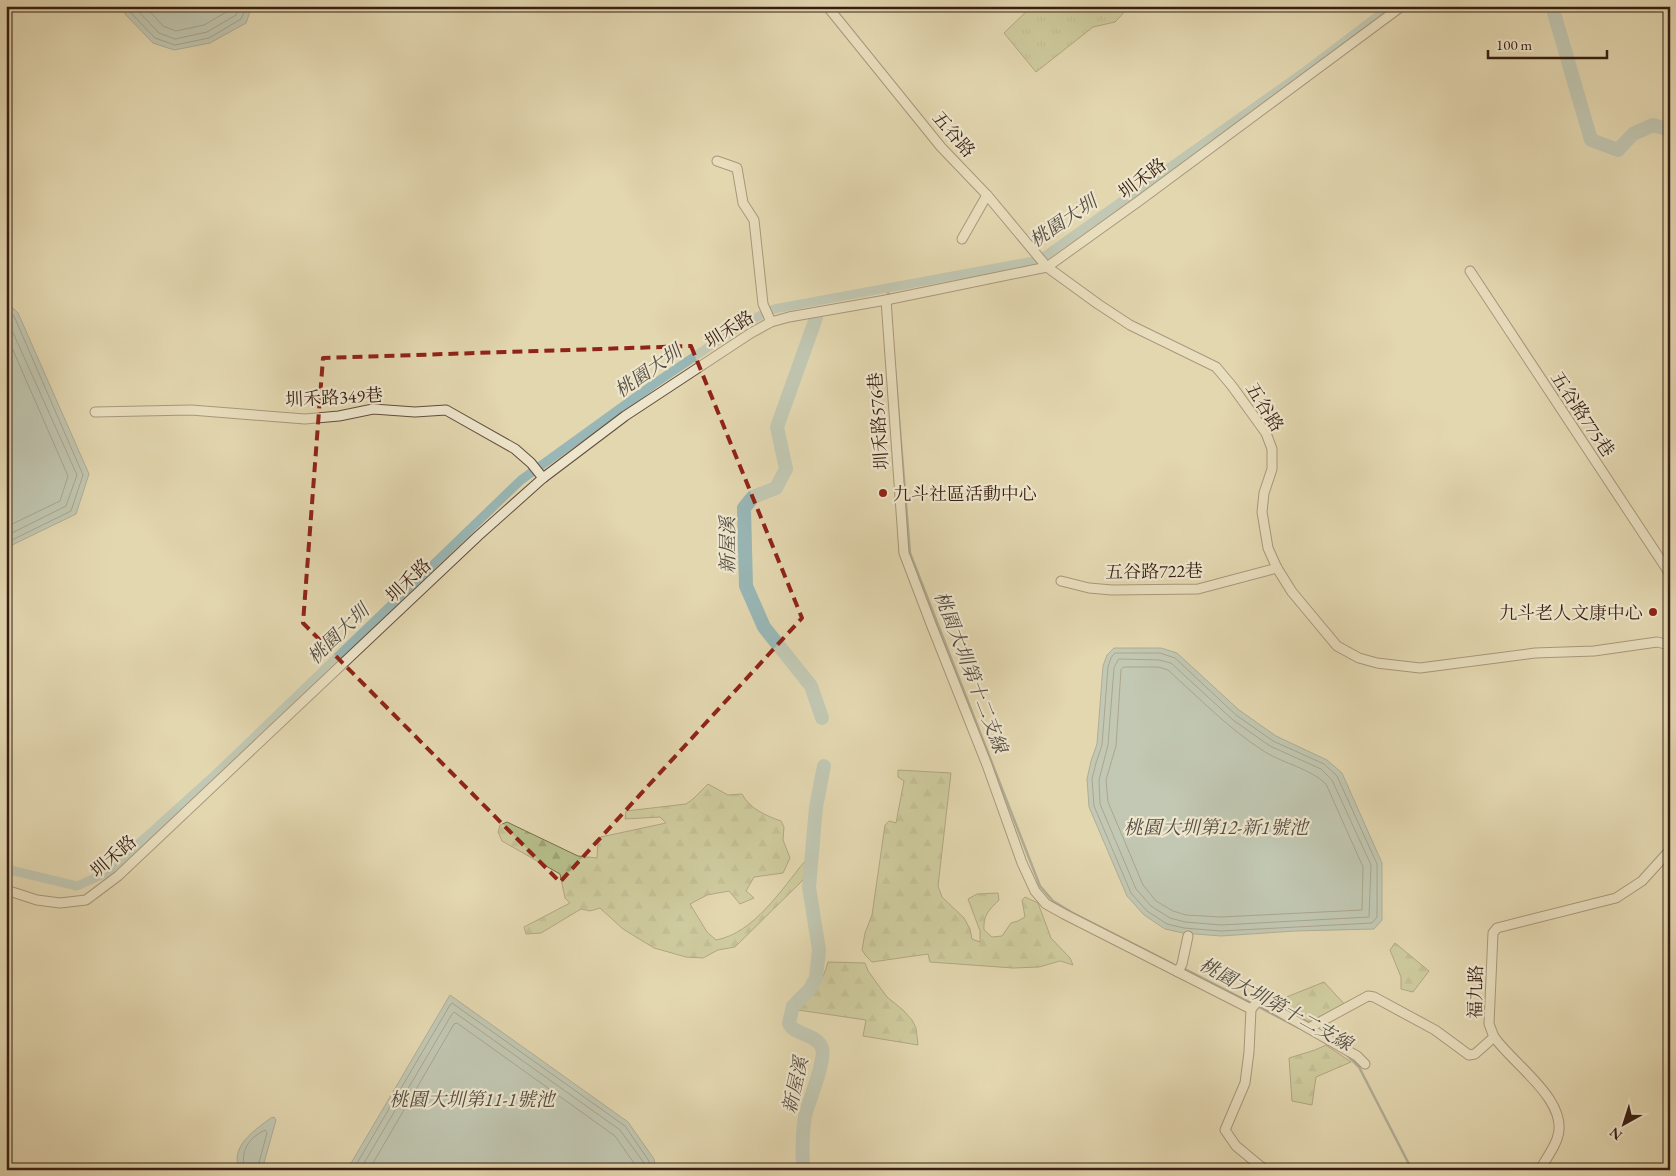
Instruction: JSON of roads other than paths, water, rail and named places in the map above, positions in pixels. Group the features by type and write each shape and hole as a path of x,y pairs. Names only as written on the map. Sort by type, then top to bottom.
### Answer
{"street":[{"name":"五谷路","path":"827,6 941,147 987,194 1044,263 1098,304 1130,325 1216,367 1232,386 1266,433 1272,449 1272,469 1264,493 1262,512 1268,548 1276,568 1292,592 1337,646 1359,658 1377,664 1420,668 1535,653 1594,651 1657,642 1670,646"},
{"name":"圳禾路","path":"6,890 36,900 60,903 86,900 118,876 542,476 625,416 770,320 886,300 1044,263 1140,201 1402,6"},
{"path":"717,161 737,168 743,203 754,220 764,308 770,320"},
{"path":"962,239 987,194"},
{"name":"五谷路775巷","path":"1470,271 1670,574"},
{"name":"圳禾路576巷","path":"886,300 904,553 987,765 1022,863 1035,891 1046,904 1251,1009"},
{"name":"圳禾路349巷","path":"95,412 191,410 305,419 339,416 372,408 415,412 446,410 516,449 542,476"},
{"name":"五谷路722巷","path":"1061,581 1089,588 1112,590 1198,589 1276,568"},
{"name":"福九路","path":"1309,1028 1368,996 1374,997 1435,1030 1469,1055 1475,1054 1494,1037 1489,1024 1493,933 1498,928 1616,898 1642,881 1670,850"},
{"path":"1178,972 1182,964 1188,936"},
{"path":"1265,1170 1236,1146 1225,1130 1245,1083 1250,1052 1251,1009 1259,1000 1356,1056 1365,1064"},
{"path":"1494,1037 1540,1088 1553,1104 1558,1114 1559,1128 1557,1138 1540,1170"}],"water":[{"path":"127,6 252,6 246,23 210,43 174,50 153,43 125,14"},
{"path":"6,301 18,313 89,474 76,514 6,548"},
{"name":"桃園大圳第12-新1號池","path":"1114,648 1161,648 1177,653 1239,710 1276,736 1327,760 1342,773 1382,863 1382,920 1374,929 1295,931 1221,936 1183,933 1165,929 1144,915 1127,896 1089,807 1087,779 1097,744 1103,666 1107,655"},
{"name":"桃園大圳第11-1號池","path":"450,995 628,1122 654,1159 656,1170 347,1170"},
{"path":"274,1117 276,1120 262,1170 240,1170 237,1162 241,1146 251,1133"}],"waterway":[{"name":"桃園大圳","path":"6,869 77,886 106,873 218,772 521,480 654,384 741,325 774,309 1039,260 1300,75 1391,6"},
{"path":"1552,6 1591,140 1618,150 1633,134 1653,125 1670,130"},
{"name":"桃園大圳第十二支線","path":"887,288 889,296"},
{"name":"新屋溪","path":"816,318 777,427 786,469 776,488 753,497 744,508 746,586 764,627 811,686 822,718"},
{"name":"桃園大圳第十二支線","path":"895,370 910,553 1040,886 1053,901 1071,912 1173,964"},
{"name":"新屋溪","path":"804,1170 803,1132 805,1117 820,1070 823,1053 822,1048 815,1039 795,1030 789,1023 793,1006 810,989 816,978 819,950 809,887 816,807 824,766"},
{"name":"桃園大圳第十二支線","path":"1183,968 1253,1004"},
{"name":"桃園大圳第十二支線","path":"1257,1006 1299,1028"},
{"name":"桃園大圳第十二支線","path":"1347,1055 1359,1067 1412,1170"}],"place":[{"name":"九斗社區活動中心","path":"883,493"},
{"name":"九斗老人文康中心","path":"1653,612"}]}
